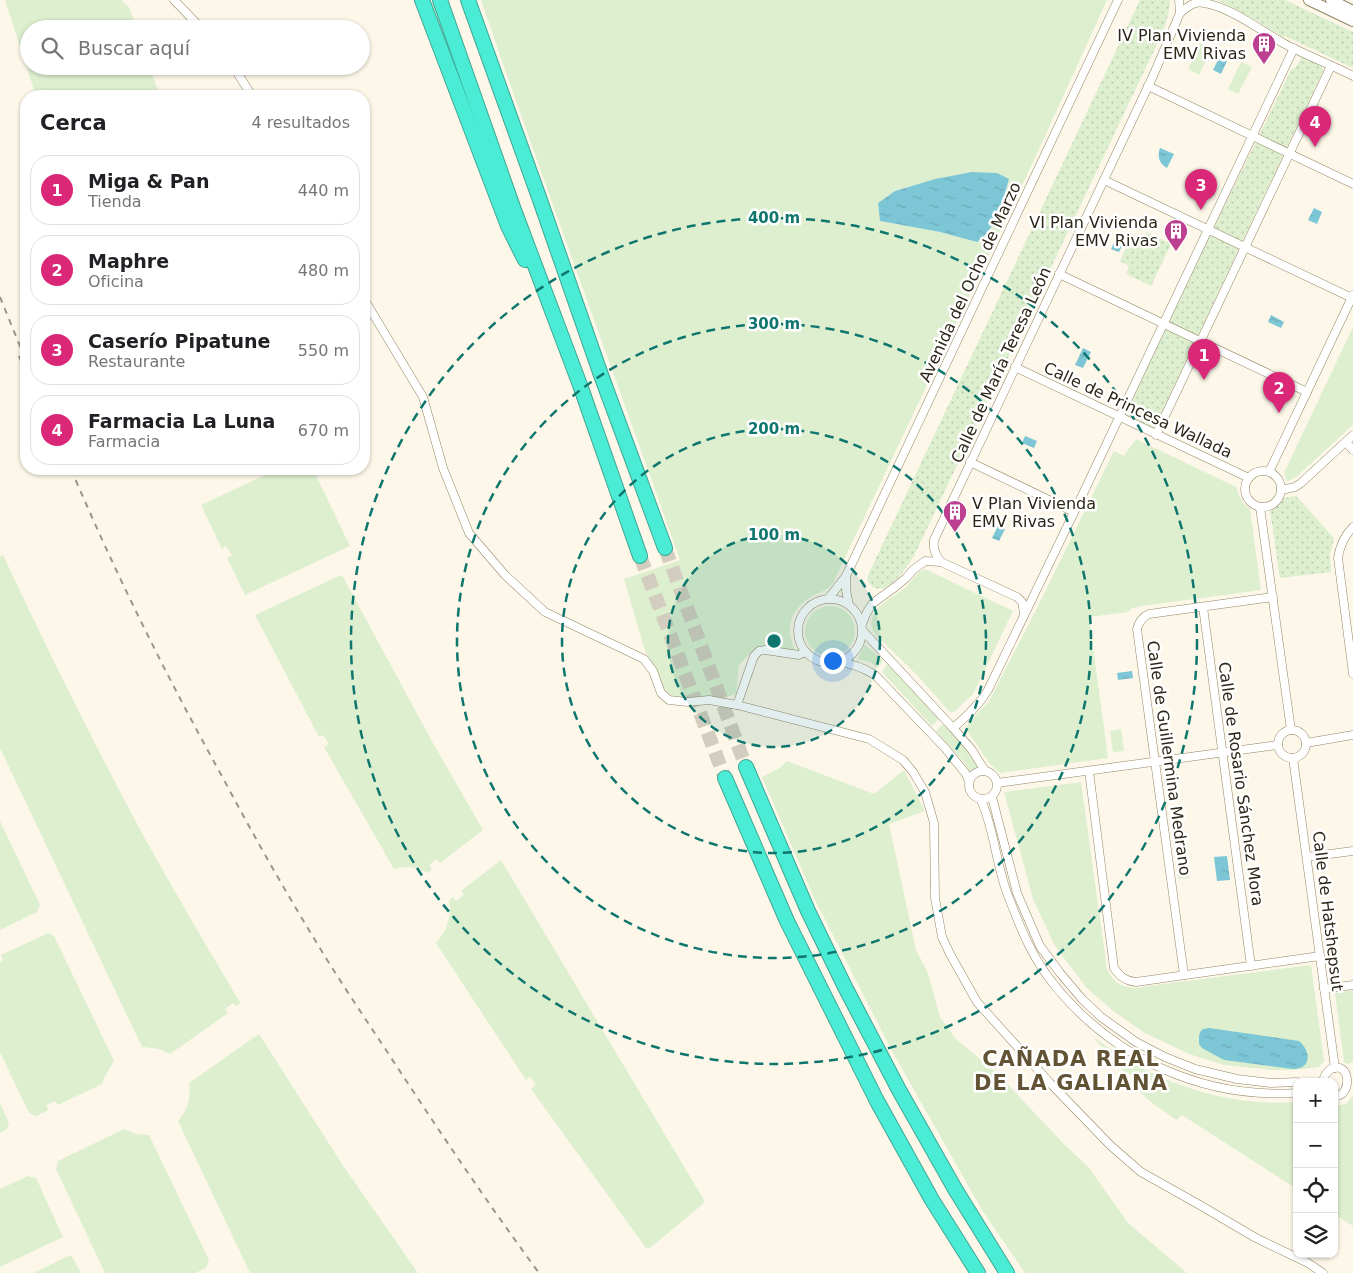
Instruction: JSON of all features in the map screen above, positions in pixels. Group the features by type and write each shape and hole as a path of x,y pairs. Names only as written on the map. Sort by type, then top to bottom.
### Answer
{"highway":[{"path":"422,0 508,226 554,316"},
{"path":"440,0 640,556"},
{"path":"468,0 601,375 665,548"},
{"path":"746,767 808,912 849,996 950,1181 1007,1273"},
{"path":"725,778 787,921 877,1101 932,1200 978,1273"}],"street":[{"path":"174,0 193,20"},
{"name":"Avenida del Ocho de Marzo","path":"828,599 846,576 1118,0"},
{"name":"Calle de María Teresa León","path":"941,562 935,554 934,540 1148,86 1180,13 1179,0"},
{"path":"1207,0 1217,7"},
{"path":"1309,0 1353,21"},
{"path":"1331,0 1353,10"},
{"path":"1180,13 1194,3 1203,3 1217,7 1248,21 1284,44 1353,76"},
{"path":"953,728 983,699 1035,595 1294,48"},
{"path":"1156,434 1331,66"},
{"path":"239,75 248,90"},
{"path":"1148,86 1353,184"},
{"path":"1104,180 1352,296 1269,472"},
{"path":"1059,274 1307,392"},
{"path":"370,309 423,397 443,468 469,533 505,575 545,612 644,659 653,671 661,693 669,700 688,702 709,700 737,705 869,739 903,760 925,792 934,823 935,898 942,937 977,1002 1110,1146 1140,1172 1256,1238 1308,1262 1323,1273"},
{"name":"Calle de Princesa Wallada","path":"1015,367 1249,478"},
{"path":"1281,490 1295,487 1301,483 1353,435"},
{"path":"1346,442 1353,450"},
{"path":"970,462 1074,512"},
{"path":"1258,472 1269,472 1278,479 1281,490 1280,496 1272,504 1260,507 1251,502 1246,493 1246,488 1249,478 1258,472"},
{"path":"1260,507 1291,730"},
{"path":"1353,527 1348,531 1341,544 1338,558 1353,674"},
{"path":"840,662 865,668 875,675 945,748 966,774 970,793 981,800 987,799 992,797 996,790 997,783 993,775 985,771 972,750 862,628 855,611 840,600 828,599 816,602 810,606 801,618 798,632 805,652 812,658 831,664 840,662 852,655 860,644 862,628 867,612 873,603 895,587 920,563 925,561 941,562 1017,598 1022,602 1024,614"},
{"name":"Avenida del Ocho de Marzo","path":"846,576 848,605"},
{"path":"1017,598 1035,595"},
{"name":"Calle de Guillermina Medrano","path":"1184,975 1137,629 1138,624 1144,616 1149,614 1273,597"},
{"name":"Calle de Rosario Sánchez Mora","path":"1203,606 1251,966"},
{"path":"737,705 754,656 759,651 765,650 799,656 805,652"},
{"path":"1291,730 1295,730 1302,735 1306,742 1304,751 1298,757 1293,758 1285,756 1279,750 1278,745 1280,737 1291,730"},
{"path":"1306,742 1353,735"},
{"path":"997,783 1278,745"},
{"name":"Calle de Hatshepsut","path":"1293,758 1335,1068"},
{"path":"969,781 974,774 985,771"},
{"path":"1089,771 1114,968 1119,975 1128,981 1136,982 1320,956"},
{"path":"992,797 1017,893 1040,946 1082,999 1101,1017 1136,1042 1164,1057 1194,1069 1237,1079 1271,1083 1293,1082"},
{"path":"981,800 1008,896 1031,950 1051,981 1074,1008 1101,1032 1130,1052 1160,1068 1212,1086 1270,1094 1293,1093"},
{"path":"1307,856 1353,851"},
{"path":"1324,989 1353,985"},
{"path":"1324,1078 1327,1072 1335,1068 1351,1074 1352,1086 1345,1093 1338,1096"}],"green space":[{"path":"5,0 121,0 129,7 134,20 20,20 20,46"},
{"path":"481,0 1107,0 1041,145 833,583 804,601 797,608 792,617 790,630 795,651 776,647 760,647 753,650 739,665 736,694 726,697 675,697 668,693 661,683 658,673 645,651 624,579 680,560","holes":["972,172 977,242 940,232 880,221 878,203 895,191 935,179"]},
{"path":"1140,0 1170,0 1168,16 1158,42 914,556 902,573 891,584 879,589 873,587 868,580 869,573"},
{"path":"1218,0 1285,0 1353,32 1353,68 1285,36 1283,38 1269,28"},
{"path":"1201,43 1212,48 1199,75 1188,69"},
{"path":"1302,56 1321,66 1323,71 1155,426 1151,427 1128,416 1127,411 1291,70 1297,66"},
{"path":"1241,62 1252,67 1238,94 1228,89"},
{"path":"29,75 152,75 158,90 34,90"},
{"path":"1147,232 1171,244 1151,286 1126,274 1129,266 1120,261 1131,237 1142,243"},
{"path":"1353,327 1353,425 1296,477 1287,482 1284,473"},
{"path":"1136,439 1236,487 1241,499 1250,509 1261,590 1142,606 1130,609 1128,612 1089,617 1108,758 1000,773 990,764 966,728 969,722 988,703 1114,451 1124,456"},
{"path":"265,475 316,475 350,546 245,595 227,558 232,555 226,546 222,549 201,505"},
{"path":"1296,496 1334,538 1330,555 1331,572 1280,578 1270,511 1276,508 1284,498"},
{"path":"3,555 71,695 142,833 241,1004 236,1006 233,1003 225,1009 228,1013 170,1054 159,1049 142,1047 0,748 0,557"},
{"path":"925,569 1013,611 973,694 954,712 950,712 918,676 874,633 872,626 871,621 880,606 904,589 918,573"},
{"path":"341,575 483,830 440,863 437,859 429,865 432,869 428,873 411,867 394,869 324,747 329,744 323,735 319,737 255,615"},
{"path":"825,606 835,606 848,613 855,626 855,636 848,649 835,656 825,656 816,652 809,645 805,636 805,626 809,617 816,610"},
{"path":"865,645 883,660 878,668 870,662 858,659"},
{"path":"887,664 939,719 932,726 882,672"},
{"path":"943,724 961,743 979,767 970,772 963,761 936,731"},
{"path":"1121,729 1124,751 1113,752 1110,731"},
{"path":"787,761 874,794 904,770 925,811 889,824 916,950 928,973 940,1017 956,1039 998,1074 1089,1168 1128,1223 1187,1273 1025,1273 982,1210 892,1051 815,900 762,777 780,768"},
{"path":"1081,782 1107,969 1112,977 1121,985 1134,988 1311,965 1324,1061 1319,1067 1273,1070 1224,1065 1189,1054 1145,1033 1112,1010 1086,987 1055,946 1033,899 1004,792"},
{"path":"0,821 40,905 37,912 0,930"},
{"path":"1186,856 1189,878 1178,879 1176,858"},
{"path":"501,860 704,1200 703,1204 650,1248 646,1248 531,1089 536,1085 530,1077 526,1080 436,943 448,923 450,912 449,900 453,897 456,901 464,895 461,891"},
{"path":"48,933 54,936 114,1061 102,1084 58,1105 55,1101 46,1105 49,1110 36,1116 29,1113 0,1052 0,962 3,960 1,955"},
{"path":"1353,990 1353,1062 1347,1064 1344,1062 1335,993"},
{"path":"259,1034 344,1167 418,1273 250,1273 178,1121 188,1104 190,1094 189,1083"},
{"path":"1092,1036 1146,1070 1166,1080 1187,1087 1231,1099 1253,1102 1293,1102 1293,1186 1182,1115 1177,1120 1153,1104 1132,1085 1135,1081 1129,1073 1127,1075"},
{"path":"1353,1096 1353,1226 1338,1217 1338,1105 1346,1104"},
{"path":"0,1103 9,1123 7,1129 0,1133"},
{"path":"124,1129 136,1134 149,1135 209,1260 206,1268 195,1273 105,1273 56,1169 58,1161"},
{"path":"28,1176 36,1178 63,1237 0,1267 0,1189"},
{"path":"71,1255 81,1273 33,1273"}],"water":[{"path":"1219,58 1227,61 1221,74 1213,70"},
{"path":"1160,148 1174,154 1167,168 1159,160"},
{"path":"972,172 997,173 1009,179 994,222 984,237 977,242 940,232 880,221 878,203 895,191 935,179"},
{"path":"1314,208 1322,212 1317,224 1308,220"},
{"path":"1118,235 1126,238 1119,252 1111,249"},
{"path":"1271,315 1284,322 1281,328 1268,322"},
{"path":"1083,348 1091,352 1083,368 1075,365"},
{"path":"1025,436 1037,441 1034,448 1022,443"},
{"path":"998,526 1005,529 999,541 992,538"},
{"path":"1132,671 1133,678 1118,680 1117,673"},
{"path":"1227,856 1230,880 1217,881 1214,857"},
{"path":"1209,1028 1299,1041 1306,1050 1308,1059 1304,1066 1293,1069 1224,1060 1202,1048 1199,1044 1200,1032 1203,1029"}],"tunnel":[{"path":"665,548 746,767"},
{"path":"640,556 725,778"}],"railway":[{"path":"0,297 20,346"},
{"path":"74,475 124,587 163,665 236,803 288,895 336,974 425,1109 539,1273"}],"place":[{"name":"IV Plan Vivienda EMV Rivas","path":"1264,65"},
{"name":"Farmacia La Luna","path":"1315,147"},
{"name":"Caserío Pipatune","path":"1201,210"},
{"name":"VI Plan Vivienda EMV Rivas","path":"1176,252"},
{"name":"Miga & Pan","path":"1204,380"},
{"name":"Maphre","path":"1279,413"},
{"name":"V Plan Vivienda EMV Rivas","path":"955,533"}],"district":[{"name":"CAÑADA REAL DE LA GALIANA","path":"1071,1071"}]}
